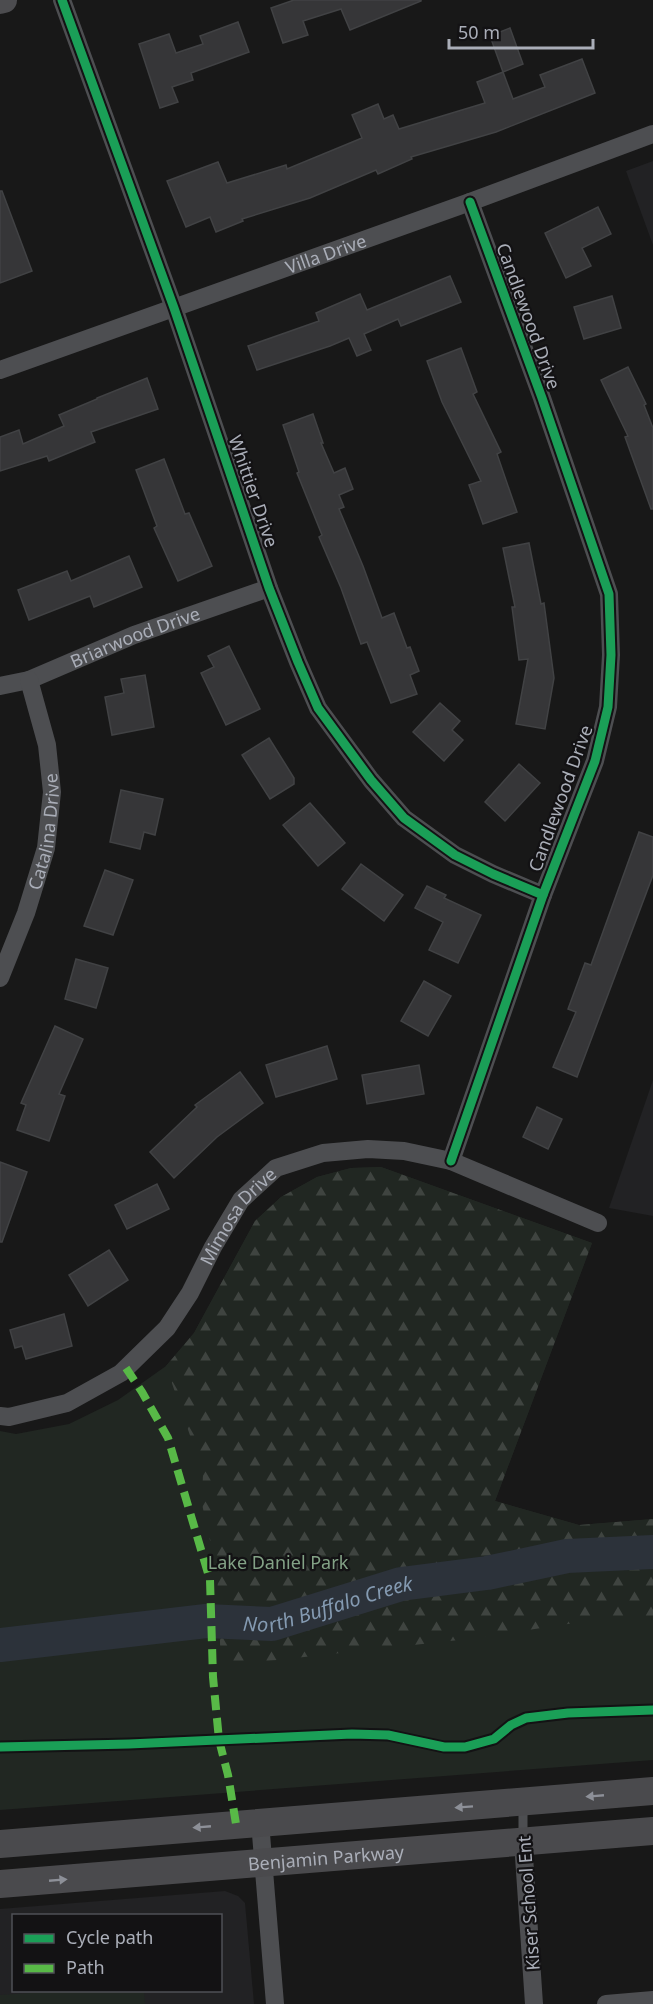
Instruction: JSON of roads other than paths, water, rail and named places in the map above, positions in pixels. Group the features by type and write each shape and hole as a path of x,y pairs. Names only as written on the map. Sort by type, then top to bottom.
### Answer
{"main road":[{"path":"0,1844 653,1791"},
{"name":"Benjamin Parkway","path":"0,1884 653,1831"}],"street":[{"name":"Whittier Drive","path":"62,0 174,308 269,588 297,662 318,708 371,780 404,818 455,855 543,895"},
{"name":"Villa Drive","path":"0,370 653,135"},
{"name":"Candlewood Drive","path":"451,1161 543,895 595,761 609,707 612,655 609,594 542,398 470,202"},
{"name":"Briarwood Drive","path":"0,686 29,680 134,635 269,588"},
{"name":"Catalina Drive","path":"0,978 26,913 46,848 52,792 47,745 29,680"},
{"name":"Mimosa Drive","path":"0,1416 9,1417 67,1403 121,1373 167,1328 190,1293 213,1247 241,1200 276,1168 323,1154 368,1149 404,1151 451,1161 598,1223"},
{"path":"260,1822 275,2004"},
{"name":"Kiser School Ent","path":"523,1842 534,2004"},
{"path":"606,2004 653,2000"}],"lane":[{"name":"Kiser School Ent","path":"523,1802 523,1842"}],"waterway":[{"name":"North Buffalo Creek","path":"0,1645 206,1621 272,1624 401,1584 487,1573 567,1556 653,1552"}],"park label":[{"name":"Lake Daniel Park","path":"278,1562"}]}
